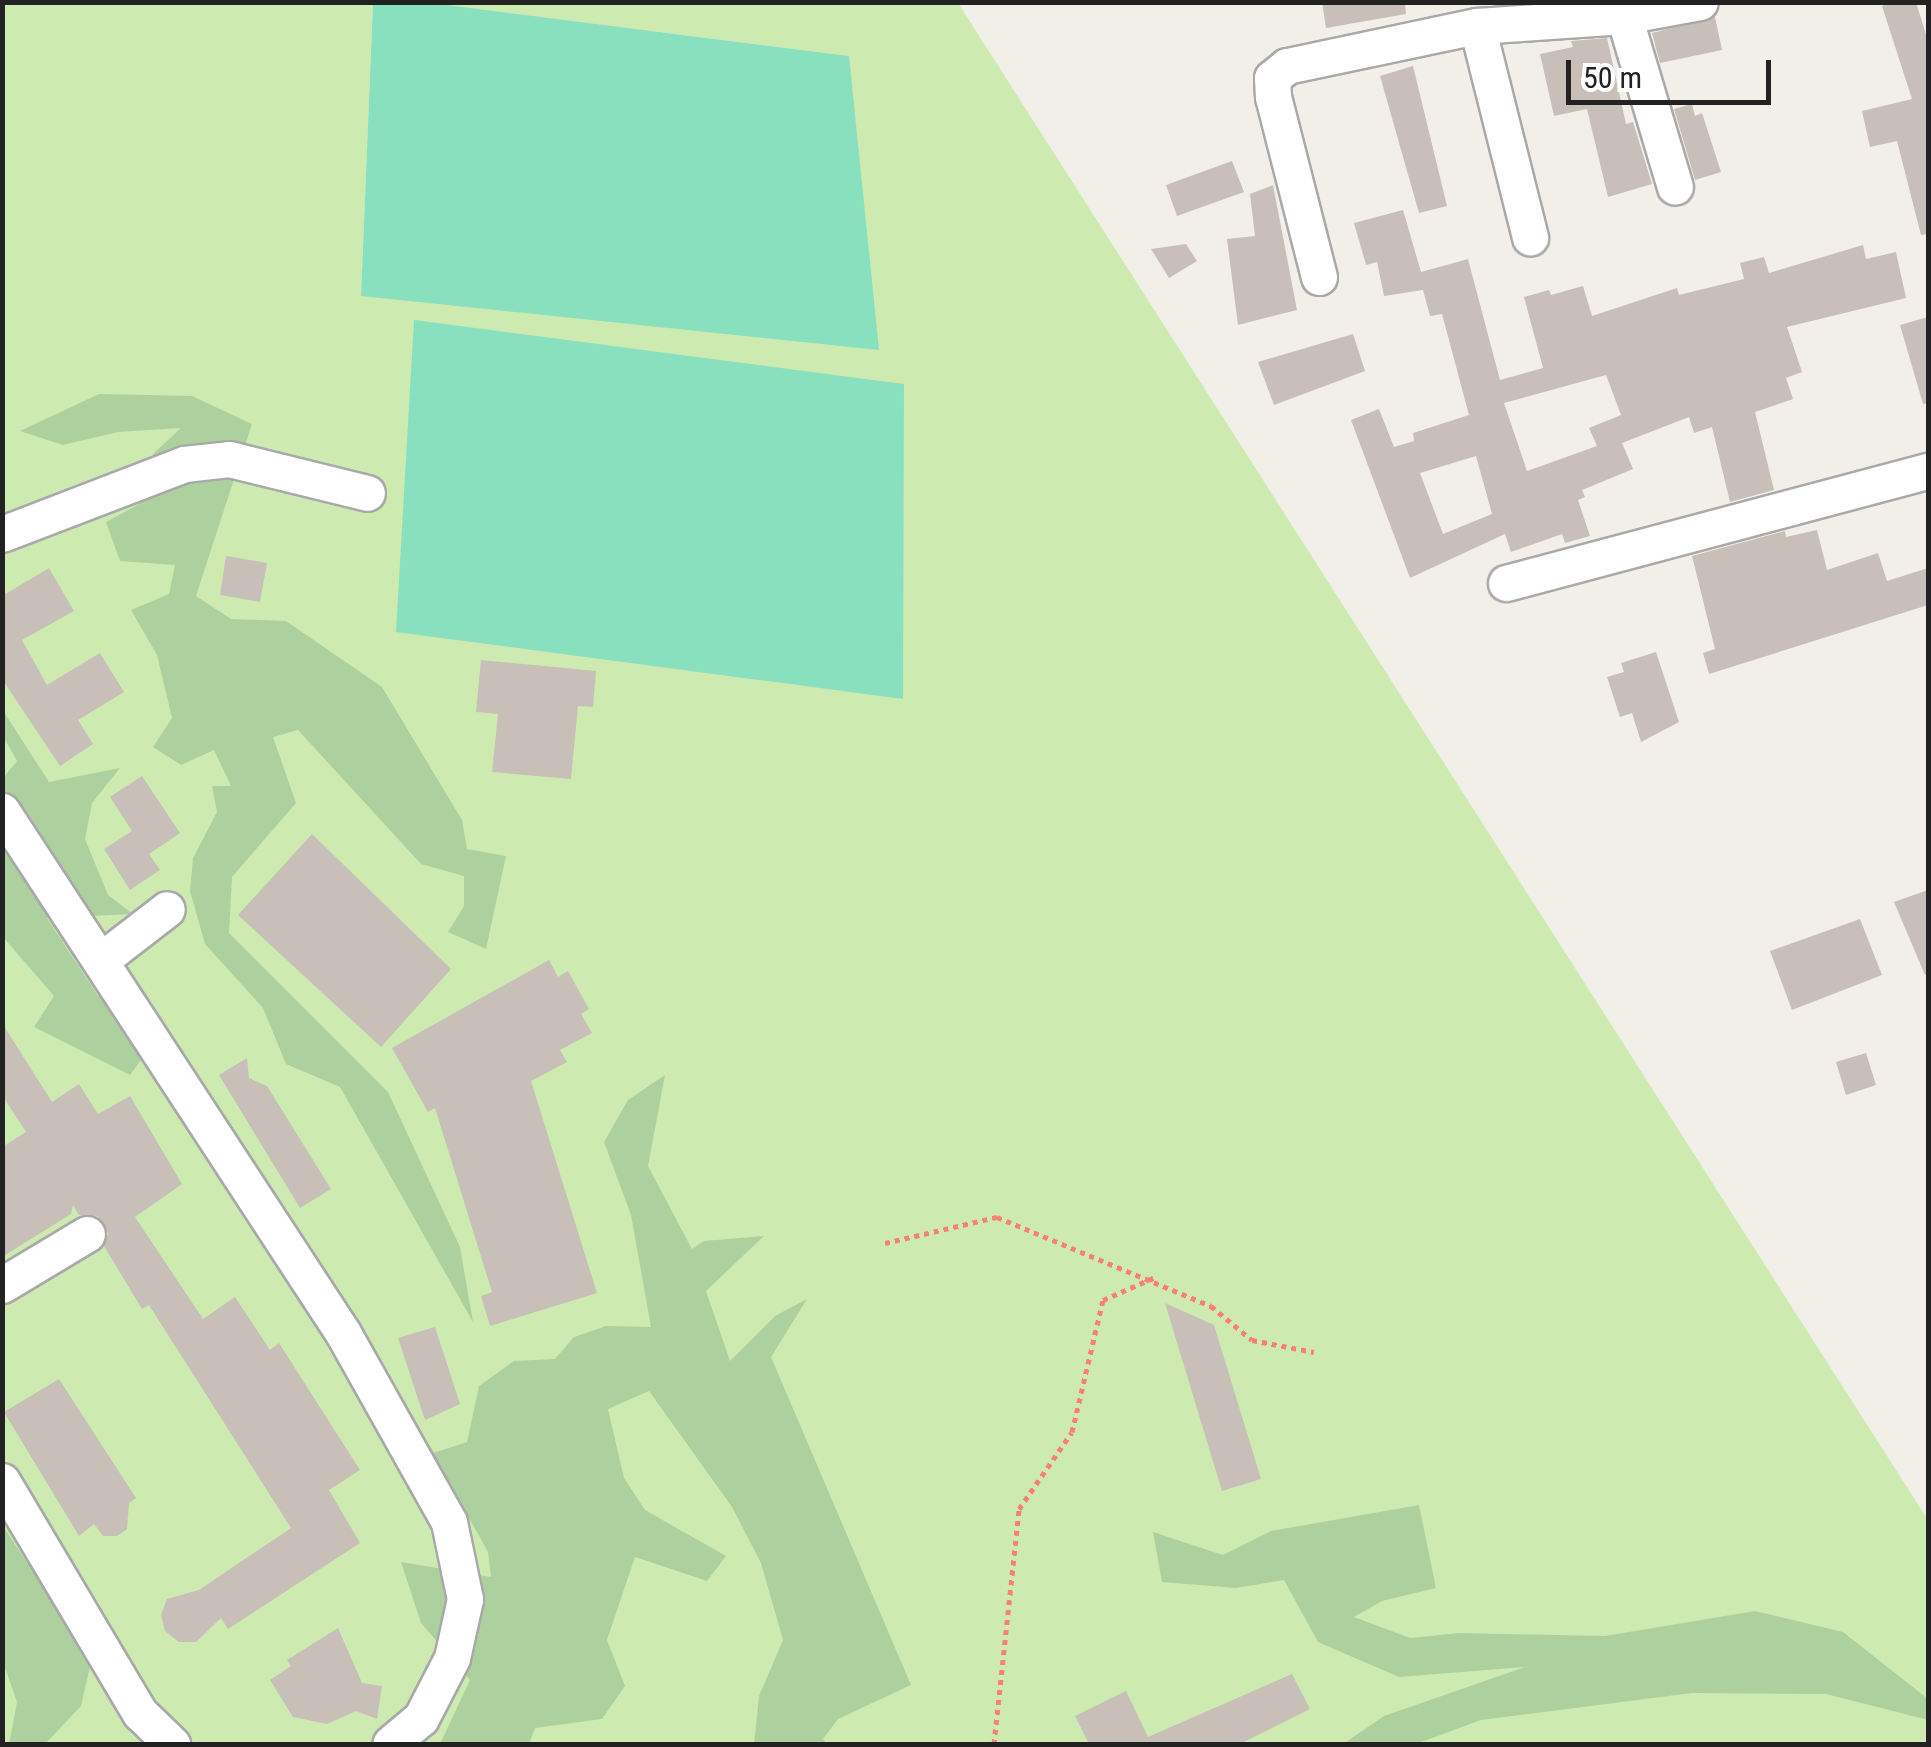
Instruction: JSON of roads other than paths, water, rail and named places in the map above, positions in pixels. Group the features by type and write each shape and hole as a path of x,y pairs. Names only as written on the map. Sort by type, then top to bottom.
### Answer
{"street":[{"path":"1319,278 1272,78 1287,66 1477,26 1624,16 1700,2"},
{"path":"1624,16 1675,187"},
{"path":"1477,26 1530,237"},
{"path":"2,534 184,464 228,459 367,493"},
{"path":"1506,582 1928,471"},
{"path":"2,811 342,1333 449,1522 466,1599 452,1658 420,1718 390,1744"},
{"path":"101,960 167,910"},
{"path":"2,1285 87,1234"},
{"path":"2,1480 140,1714 172,1744"}]}
